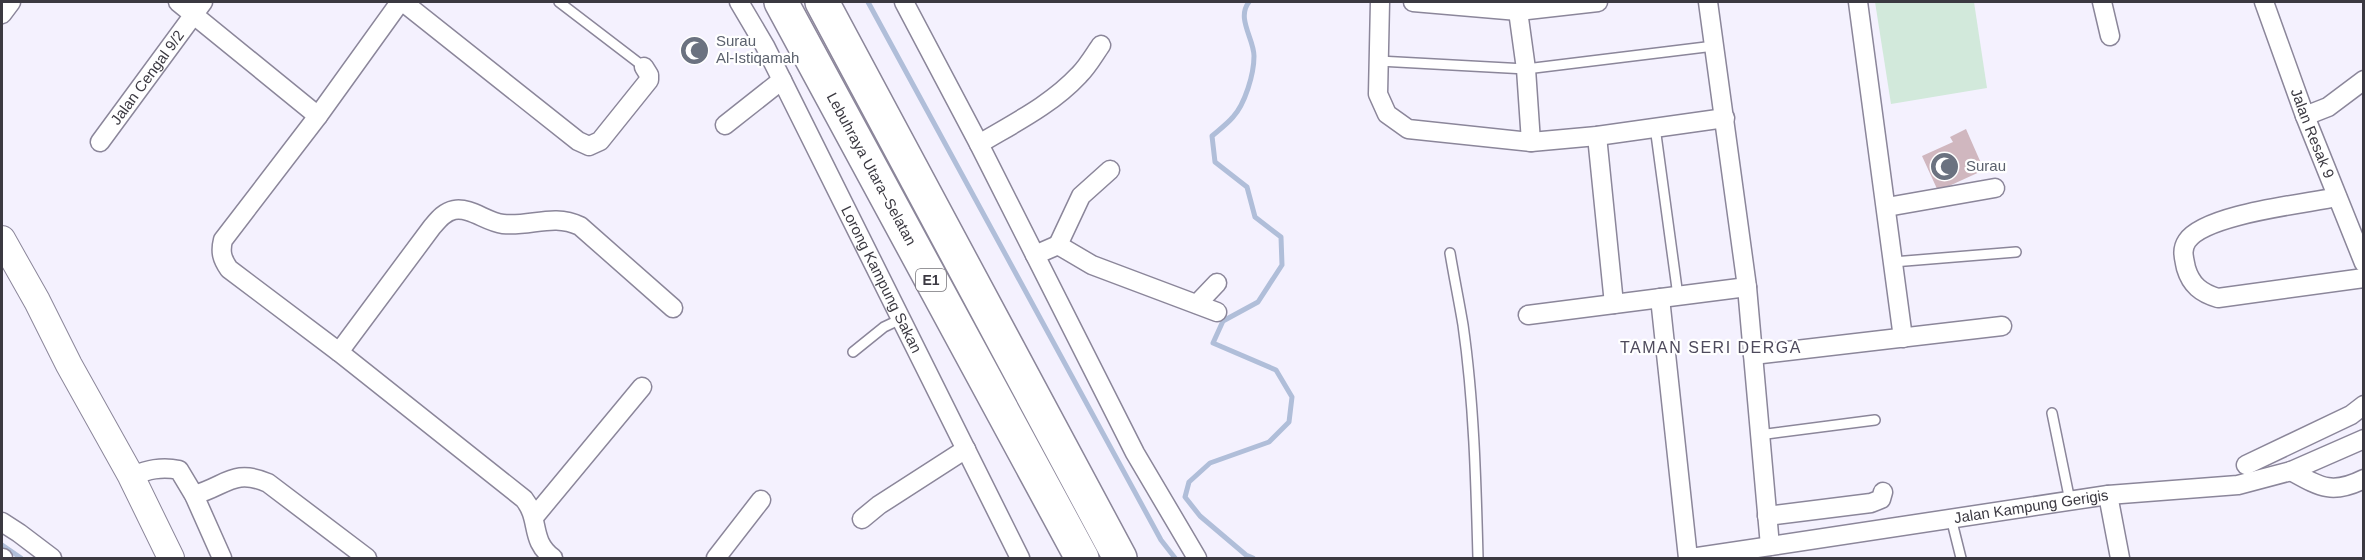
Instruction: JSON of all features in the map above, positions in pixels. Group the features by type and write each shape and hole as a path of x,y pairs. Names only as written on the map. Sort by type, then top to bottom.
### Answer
{"highway":[{"name":"Lebuhraya Utara–Selatan","path":"781,2 1082,558"},
{"name":"E1","path":"822,2 1120,558"}],"main road":[{"path":"2,239 131,476 171,558"},
{"path":"2,273 24,308 69,365"}],"street":[{"path":"2,14 11,2"},
{"path":"178,2 199,8 318,116"},
{"path":"553,558 541,548 537,539 535,516 524,499 339,352 229,269 223,261 221,249 223,240 318,116 401,2 578,141 589,146 600,141 649,80 644,67"},
{"name":"Lorong Kampung Sakan","path":"739,2 751,20 782,80 1020,558"},
{"path":"904,2 1136,453 1197,558"},
{"path":"1380,2 1378,94 1387,114 1408,129 1531,142 1597,136 1725,118"},
{"path":"1413,2 1518,11 1598,2"},
{"path":"1708,2 1747,287 1770,546"},
{"path":"1858,2 1903,338"},
{"path":"2102,2 2110,36"},
{"name":"Jalan Resak 9","path":"2264,2 2364,263"},
{"name":"Jalan Cengal 9/2","path":"100,142 199,8"},
{"path":"1518,11 1526,69 1531,142"},
{"path":"979,144 1033,112 1062,91 1081,74 1101,45"},
{"path":"725,125 782,80"},
{"path":"2306,116 2328,107 2362,85"},
{"path":"1597,136 1614,304"},
{"path":"1035,255 1058,245 1081,196 1110,170"},
{"path":"1887,207 1995,188"},
{"path":"2337,197 2229,218 2205,227 2195,233 2186,243 2183,254 2190,280 2206,295 2218,298 2364,278"},
{"path":"339,352 432,227 447,212 456,209 499,224 513,225 568,220 580,226 674,308"},
{"path":"1058,245 1092,265 1217,312"},
{"path":"1197,304 1217,283"},
{"path":"1528,315 1747,287"},
{"path":"1669,297 1690,558"},
{"path":"1753,355 2002,326"},
{"path":"535,516 642,387"},
{"path":"2246,465 2351,415 2364,405"},
{"name":"Jalan Kampung Gerigis","path":"1690,558 1712,557 1770,546 2108,495 2238,485 2265,480 2291,471 2364,438"},
{"path":"862,519 879,505 966,449"},
{"path":"131,476 166,467 178,470 194,495 222,558"},
{"path":"2291,471 2321,487 2334,489 2348,487 2364,479"},
{"path":"194,495 243,475 257,478 268,483 367,558"},
{"path":"1767,516 1871,503 1881,499 1883,492"},
{"path":"2108,495 2120,558"},
{"path":"716,558 761,500"},
{"path":"2,522 52,558"}],"lane":[{"path":"559,2 644,67"},
{"path":"1379,61 1526,69 1714,46"},
{"path":"1655,127 1669,297"},
{"path":"1893,262 2016,252"},
{"path":"1450,253 1463,326 1469,381 1475,450 1478,558"},
{"path":"853,351 884,327 901,319"},
{"path":"2052,413 2070,501"},
{"path":"1759,435 1875,420"},
{"path":"1951,518 1961,558"}],"green space":[{"path":"1875,2 1974,2 1987,88 1891,104"}],"building":[{"name":"Surau","path":"1966,129 1984,170 1938,191 1922,156 1953,142 1950,137"}],"waterway":[{"path":"868,2 1161,540 1175,558"},
{"path":"1249,2 1244,15 1253,49 1252,71 1245,97 1237,111 1212,136 1215,162 1247,187 1255,217 1281,237 1282,265 1258,302 1223,321 1213,343 1276,370 1292,397 1289,422 1269,442 1210,463 1189,482 1185,497 1200,516 1246,555 1253,558"},
{"path":"2,545 21,558"}],"place":[{"name":"Surau Al-Istiqamah","path":"695,50"},
{"name":"Surau","path":"1945,166"}],"district":[{"name":"TAMAN SERI DERGA","path":"1711,347"}]}
